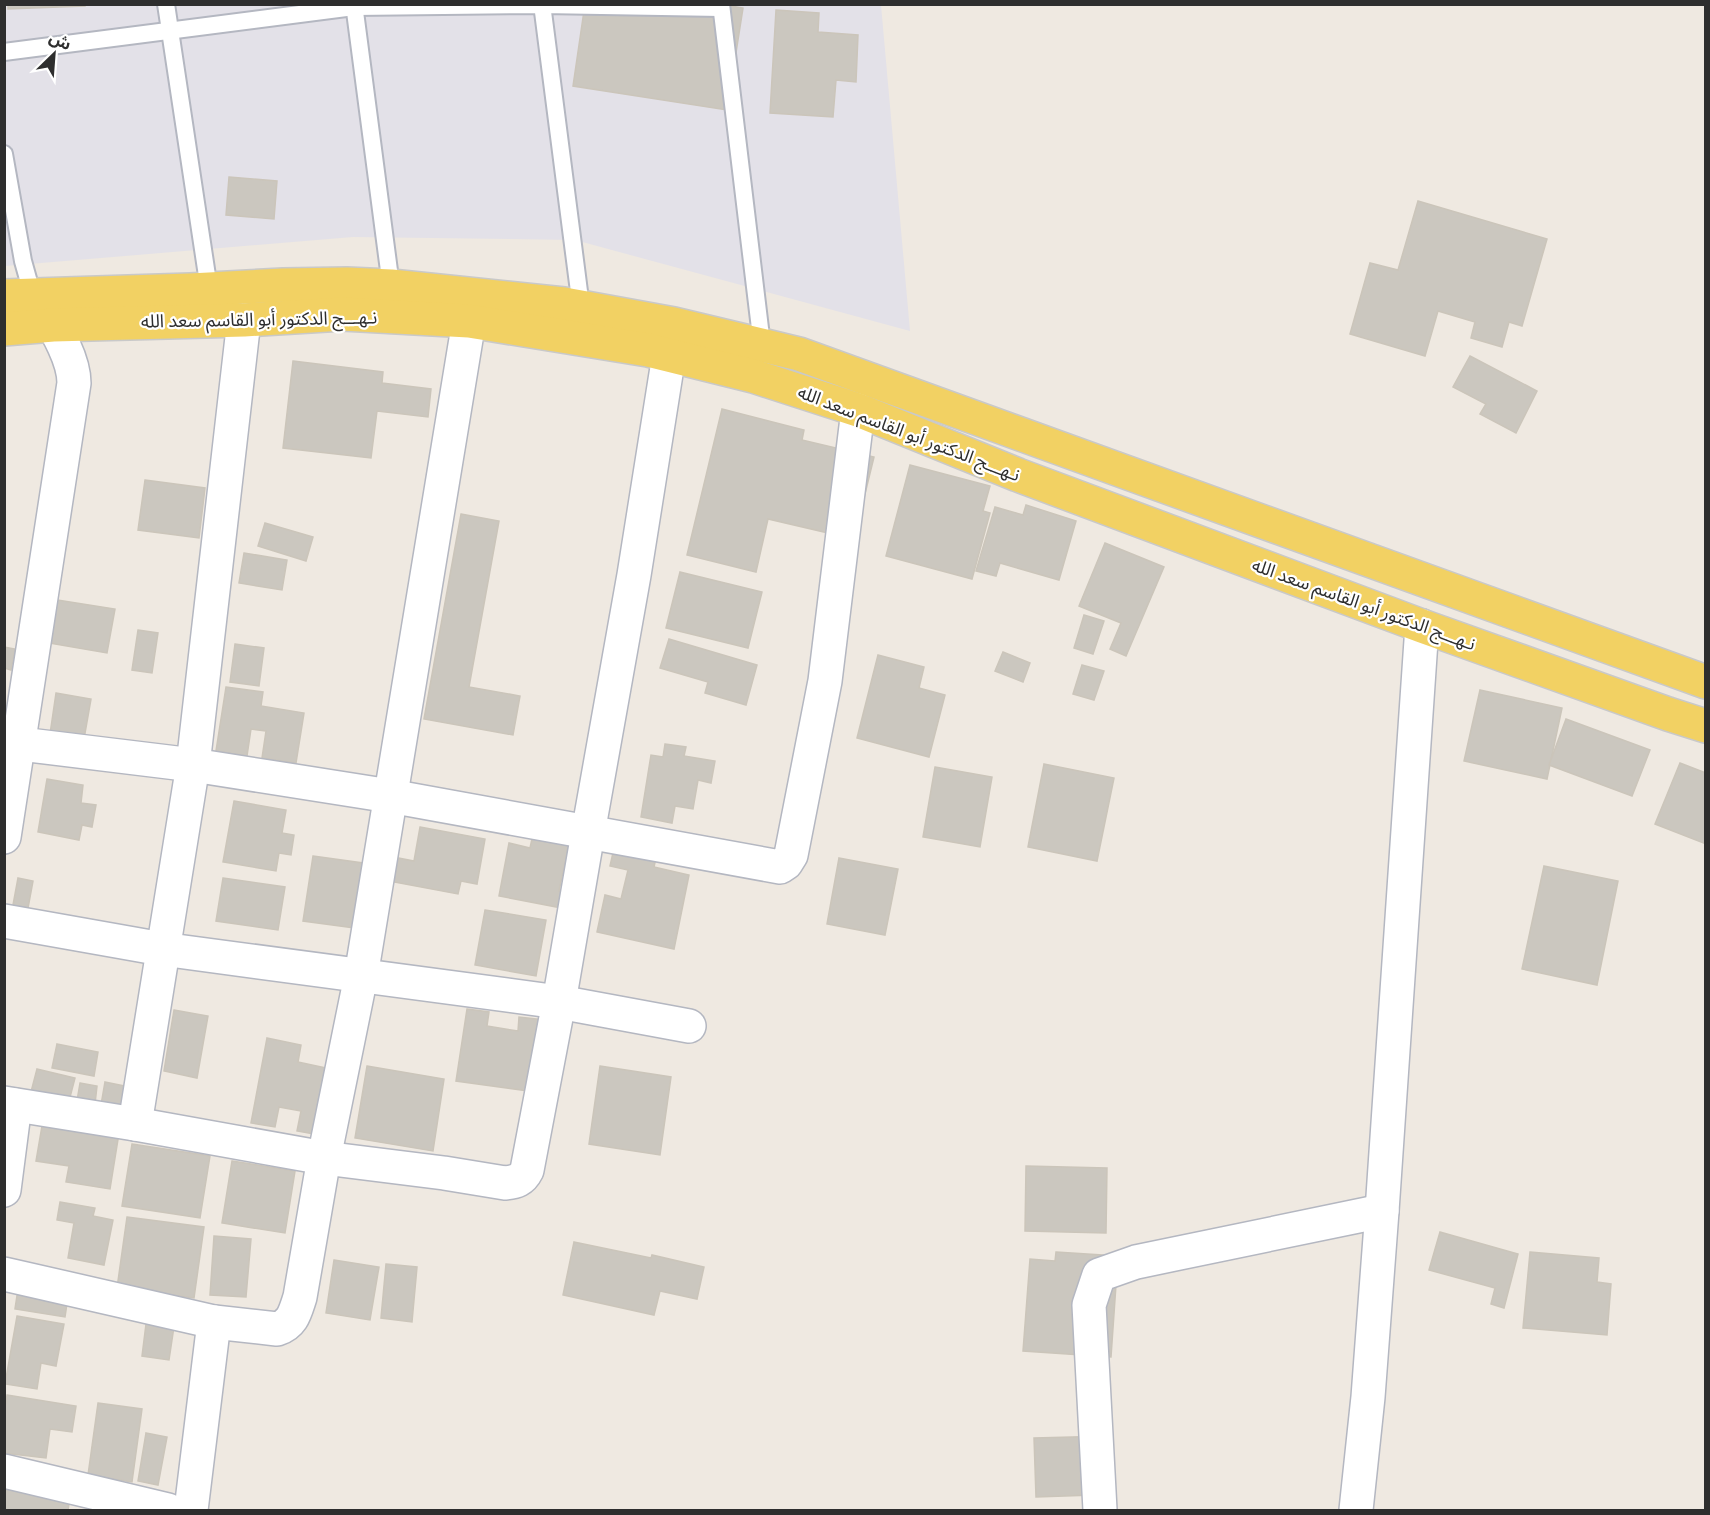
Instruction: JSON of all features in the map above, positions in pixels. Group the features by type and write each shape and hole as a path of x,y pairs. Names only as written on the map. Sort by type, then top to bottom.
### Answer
{"main road":[{"name":"نـهـــج الدكتور أبو القاسم سعد الله","path":"20,295 283,285 391,286 564,304 674,324 799,354 1706,682"},
{"name":"نـهـــج الدكتور أبو القاسم سعد الله","path":"4,329 53,325 244,320 343,314 469,321 648,350 753,376 858,410 1029,479 1422,626 1706,726"}],"street":[{"path":"4,837 11,743 75,383 74,371 53,325 20,295"},
{"path":"135,1124 193,765 244,320"},
{"path":"4,1274 214,1322 277,1329 293,1317 300,1298 324,1158 361,976 469,321"},
{"path":"4,1190 10,1104 324,1158 505,1183 515,1182 524,1177 560,1002 634,575 669,356"},
{"path":"11,743 193,765 390,796 780,867 791,855 825,681 858,410"},
{"path":"1356,1510 1368,1398 1382,1211 1422,626"},
{"path":"4,921 162,949 560,1002 689,1026"},
{"path":"1100,1510 1089,1305 1099,1275 1136,1262 1382,1211"},
{"path":"191,1510 214,1322"},
{"path":"4,1471 168,1510"}],"lane":[{"path":"166,4 208,289"},
{"path":"542,5 581,307"},
{"path":"354,6 391,286"},
{"path":"4,52 354,6 721,6 762,345"},
{"path":"4,154 23,261 30,286 20,295"}],"shaded area":[{"path":"5,5 881,5 910,331 575,240 353,237 5,266"}],"building":[{"path":"8,4 85,4 85,6 8,9"},
{"path":"585,4 720,4 743,8 727,110 573,86"},
{"path":"776,10 819,13 818,32 858,35 856,82 836,80 833,117 770,113"},
{"path":"229,177 277,181 274,219 226,215"},
{"path":"1418,201 1547,239 1522,326 1509,322 1502,347 1471,338 1475,322 1438,311 1425,356 1350,334 1370,263 1398,270"},
{"path":"1470,356 1537,391 1516,433 1480,414 1486,404 1453,387"},
{"path":"293,361 383,372 382,383 431,389 428,417 377,411 371,458 283,448"},
{"path":"722,409 804,430 802,440 874,457 854,539 768,519 756,572 687,555"},
{"path":"910,465 990,486 983,511 990,513 972,579 886,556"},
{"path":"145,480 205,488 199,538 138,530"},
{"path":"1026,505 1076,521 1059,580 1000,563 996,576 976,571 995,507 1023,515"},
{"path":"461,514 499,521 469,687 520,696 513,735 424,719"},
{"path":"265,523 313,537 306,561 258,546"},
{"path":"1105,543 1164,567 1126,656 1110,649 1121,623 1079,606"},
{"path":"244,553 287,560 282,590 239,583"},
{"path":"680,572 762,592 748,648 666,628"},
{"path":"51,599 115,609 107,653 43,642"},
{"path":"1084,615 1104,621 1093,654 1074,648"},
{"path":"138,630 158,633 152,673 132,670"},
{"path":"669,639 757,665 746,705 705,693 708,682 660,668"},
{"path":"235,644 264,648 259,686 230,682"},
{"path":"4,647 15,649 11,670 4,668"},
{"path":"1003,652 1030,663 1023,682 995,671"},
{"path":"878,655 924,667 919,688 945,695 929,757 857,738"},
{"path":"1082,665 1104,671 1094,700 1073,694"},
{"path":"226,687 263,692 261,706 304,713 296,763 262,758 266,731 251,729 247,756 216,751"},
{"path":"1480,690 1562,708 1547,779 1464,761"},
{"path":"56,693 91,699 84,739 50,734"},
{"path":"1566,719 1650,750 1632,796 1549,765"},
{"path":"665,744 686,747 684,756 715,761 711,783 698,780 693,809 675,806 672,823 641,817 651,755 663,757"},
{"path":"1680,763 1706,773 1706,844 1655,824"},
{"path":"1044,764 1114,778 1097,861 1028,847"},
{"path":"935,767 992,777 980,847 923,837"},
{"path":"47,779 83,785 81,803 96,805 92,827 82,825 79,840 38,832"},
{"path":"234,801 286,810 282,833 294,835 291,855 279,853 276,871 223,862"},
{"path":"420,827 485,839 477,884 461,881 458,894 394,882 398,858 414,861"},
{"path":"534,830 581,839 576,864 565,862 559,891 570,893 567,909 499,896 509,843 530,848"},
{"path":"615,844 657,853 654,867 689,875 674,949 597,932 605,895 621,899 628,870 610,866"},
{"path":"313,856 363,863 354,928 303,921"},
{"path":"839,858 898,869 885,935 827,924"},
{"path":"1544,866 1618,881 1597,985 1522,969"},
{"path":"18,878 33,881 28,908 13,905"},
{"path":"223,878 285,887 278,930 216,921"},
{"path":"485,910 546,920 536,976 475,965"},
{"path":"467,1009 489,1012 487,1026 518,1031 519,1017 545,1020 535,1092 456,1081"},
{"path":"174,1010 208,1016 197,1078 164,1071"},
{"path":"267,1038 301,1045 298,1062 331,1069 319,1135 297,1131 301,1111 279,1107 275,1127 251,1123"},
{"path":"57,1044 98,1052 94,1076 52,1068"},
{"path":"367,1066 444,1079 433,1151 355,1138"},
{"path":"600,1066 671,1077 660,1155 589,1144"},
{"path":"37,1069 75,1078 69,1101 31,1092"},
{"path":"105,1082 130,1087 126,1110 101,1105"},
{"path":"80,1083 97,1086 95,1104 77,1101"},
{"path":"43,1120 119,1133 110,1189 66,1182 69,1166 36,1161"},
{"path":"132,1144 210,1156 200,1218 122,1206"},
{"path":"232,1161 295,1171 285,1233 222,1223"},
{"path":"1026,1166 1107,1168 1106,1233 1025,1231"},
{"path":"60,1202 95,1208 93,1216 113,1220 104,1265 68,1258 74,1223 57,1220"},
{"path":"127,1217 204,1227 194,1298 117,1288"},
{"path":"1440,1232 1518,1254 1504,1308 1491,1304 1495,1288 1429,1270"},
{"path":"214,1236 251,1239 246,1297 210,1295"},
{"path":"574,1242 651,1258 652,1255 704,1267 697,1299 660,1291 654,1315 563,1295"},
{"path":"1056,1252 1118,1256 1111,1357 1023,1351 1030,1259 1055,1261"},
{"path":"1530,1252 1599,1258 1597,1282 1611,1284 1607,1335 1523,1328"},
{"path":"334,1260 379,1267 370,1320 326,1313"},
{"path":"386,1264 417,1267 412,1322 381,1318"},
{"path":"18,1289 68,1297 65,1317 15,1309"},
{"path":"17,1316 64,1324 56,1366 41,1363 37,1389 5,1384"},
{"path":"147,1316 175,1320 169,1360 142,1356"},
{"path":"7,1395 76,1406 72,1432 50,1429 46,1458 4,1453 4,1414"},
{"path":"98,1403 142,1409 132,1482 88,1475"},
{"path":"146,1433 167,1437 158,1485 138,1481"},
{"path":"1110,1436 1094,1495 1036,1497 1034,1438"},
{"path":"4,1484 71,1493 68,1510 4,1510"}]}
